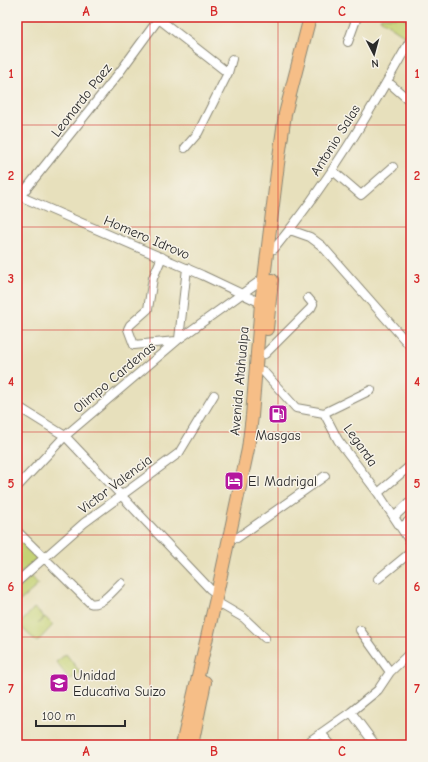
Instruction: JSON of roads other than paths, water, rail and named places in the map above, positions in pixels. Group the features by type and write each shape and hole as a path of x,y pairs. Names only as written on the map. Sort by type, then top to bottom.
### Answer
{"highway":[{"name":"Avenida Atahualpa","path":"182,745 219,599 238,538 256,432 261,303 285,114 310,17"},
{"name":"Avenida Atahualpa","path":"192,745 248,449 259,370 264,354 282,178 290,124 317,17"}],"street":[{"path":"348,42 357,17"},
{"path":"407,17 411,21"},
{"path":"160,18 228,73"},
{"name":"Leonardo Paez","path":"18,198 160,18"},
{"name":"Antonio Salas","path":"274,249 290,230 332,170 411,39"},
{"path":"186,148 198,133 228,73 232,59"},
{"path":"387,81 411,102"},
{"path":"332,170 361,195 393,167"},
{"name":"Homero Idrovo","path":"18,198 162,257 261,303"},
{"path":"290,230 310,237 322,246 411,347"},
{"path":"162,257 153,278 148,309 130,325 128,329 134,345 177,340 187,268"},
{"name":"Olimpo Cardenas","path":"17,487 65,436 177,340 264,278"},
{"path":"264,354 311,308 313,304 308,298"},
{"path":"259,370 296,408 324,413 371,390"},
{"name":"Victor Valencia","path":"17,582 84,523 179,453 214,395"},
{"path":"17,406 65,436 219,599 244,618 265,638"},
{"name":"Legarda","path":"324,413 344,448 378,493 411,543"},
{"path":"378,493 411,465"},
{"path":"238,538 325,476"},
{"path":"394,517 411,501"},
{"path":"401,528 411,519"},
{"path":"17,531 90,603 94,605 99,603 121,583"},
{"path":"378,580 411,552"},
{"path":"360,630 390,672"},
{"path":"304,745 351,712 378,690 390,672 411,652"},
{"path":"351,712 374,743"},
{"path":"321,733 331,745"}],"place":[{"name":"Masgas","path":"278,414"},
{"name":"El Madrigal","path":"234,481"},
{"name":"Unidad Educativa Suizo","path":"59,683"}]}
